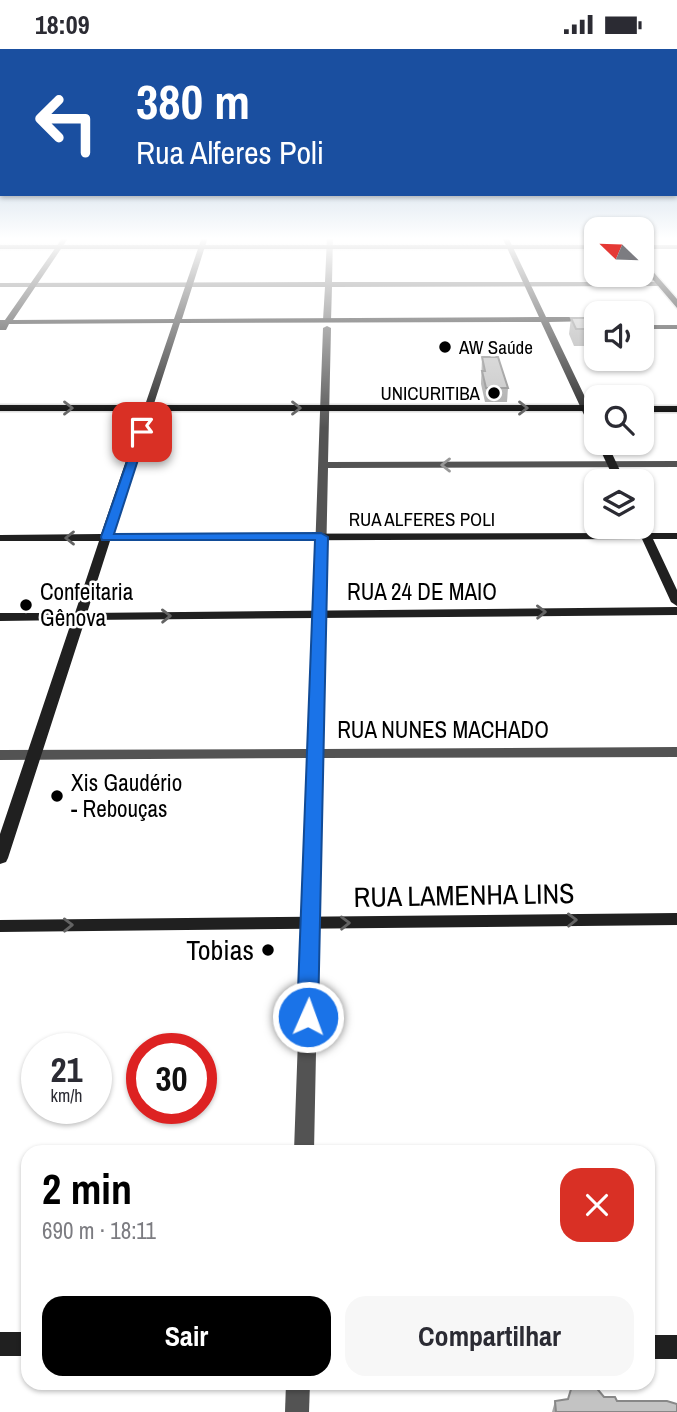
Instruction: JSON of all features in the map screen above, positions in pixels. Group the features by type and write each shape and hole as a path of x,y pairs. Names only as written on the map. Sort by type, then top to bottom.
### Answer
{"main road":[{"path":"0,408 584,408"},
{"path":"654,409 677,409"}],"street":[{"path":"2,327 21,301"},
{"path":"0,858 185,301"},
{"path":"304,1145 328,301"},
{"path":"535,301 584,395"},
{"path":"654,319 677,318"},
{"path":"2,327 546,323 584,320"},
{"path":"546,323 584,326"},
{"path":"654,327 677,327"},
{"path":"608,455 614,469"},
{"path":"323,465 677,464"},
{"name":"RUA ALFERES POLI","path":"0,538 321,537 584,532"},
{"name":"RUA ALFERES POLI","path":"654,532 677,535"},
{"path":"647,539 677,602"},
{"name":"RUA 24 DE MAIO","path":"0,617 677,611"},
{"name":"RUA NUNES MACHADO","path":"0,755 677,752"},
{"name":"RUA LAMENHA LINS","path":"0,926 677,919"},
{"path":"0,1344 21,1344"},
{"path":"655,1347 677,1347"},
{"path":"297,1412 298,1390"}],"building":[{"path":"571,318 584,318 584,329 576,329"},
{"path":"482,357 498,357 508,388 486,388"},
{"path":"571,1390 598,1390 604,1397 615,1397 617,1401 667,1401 677,1404 677,1412 556,1412 555,1401 568,1399"}],"place":[{"name":"AW Saúde","path":"445,347"},
{"name":"UNICURITIBA","path":"494,393"},
{"name":"Confeitaria Gênova","path":"26,605"},
{"name":"Xis Gaudério - Rebouças","path":"57,796"},
{"name":"Tobias","path":"268,950"}],"route":[{"path":"142,432 107,537 321,537 308,1017"}]}
